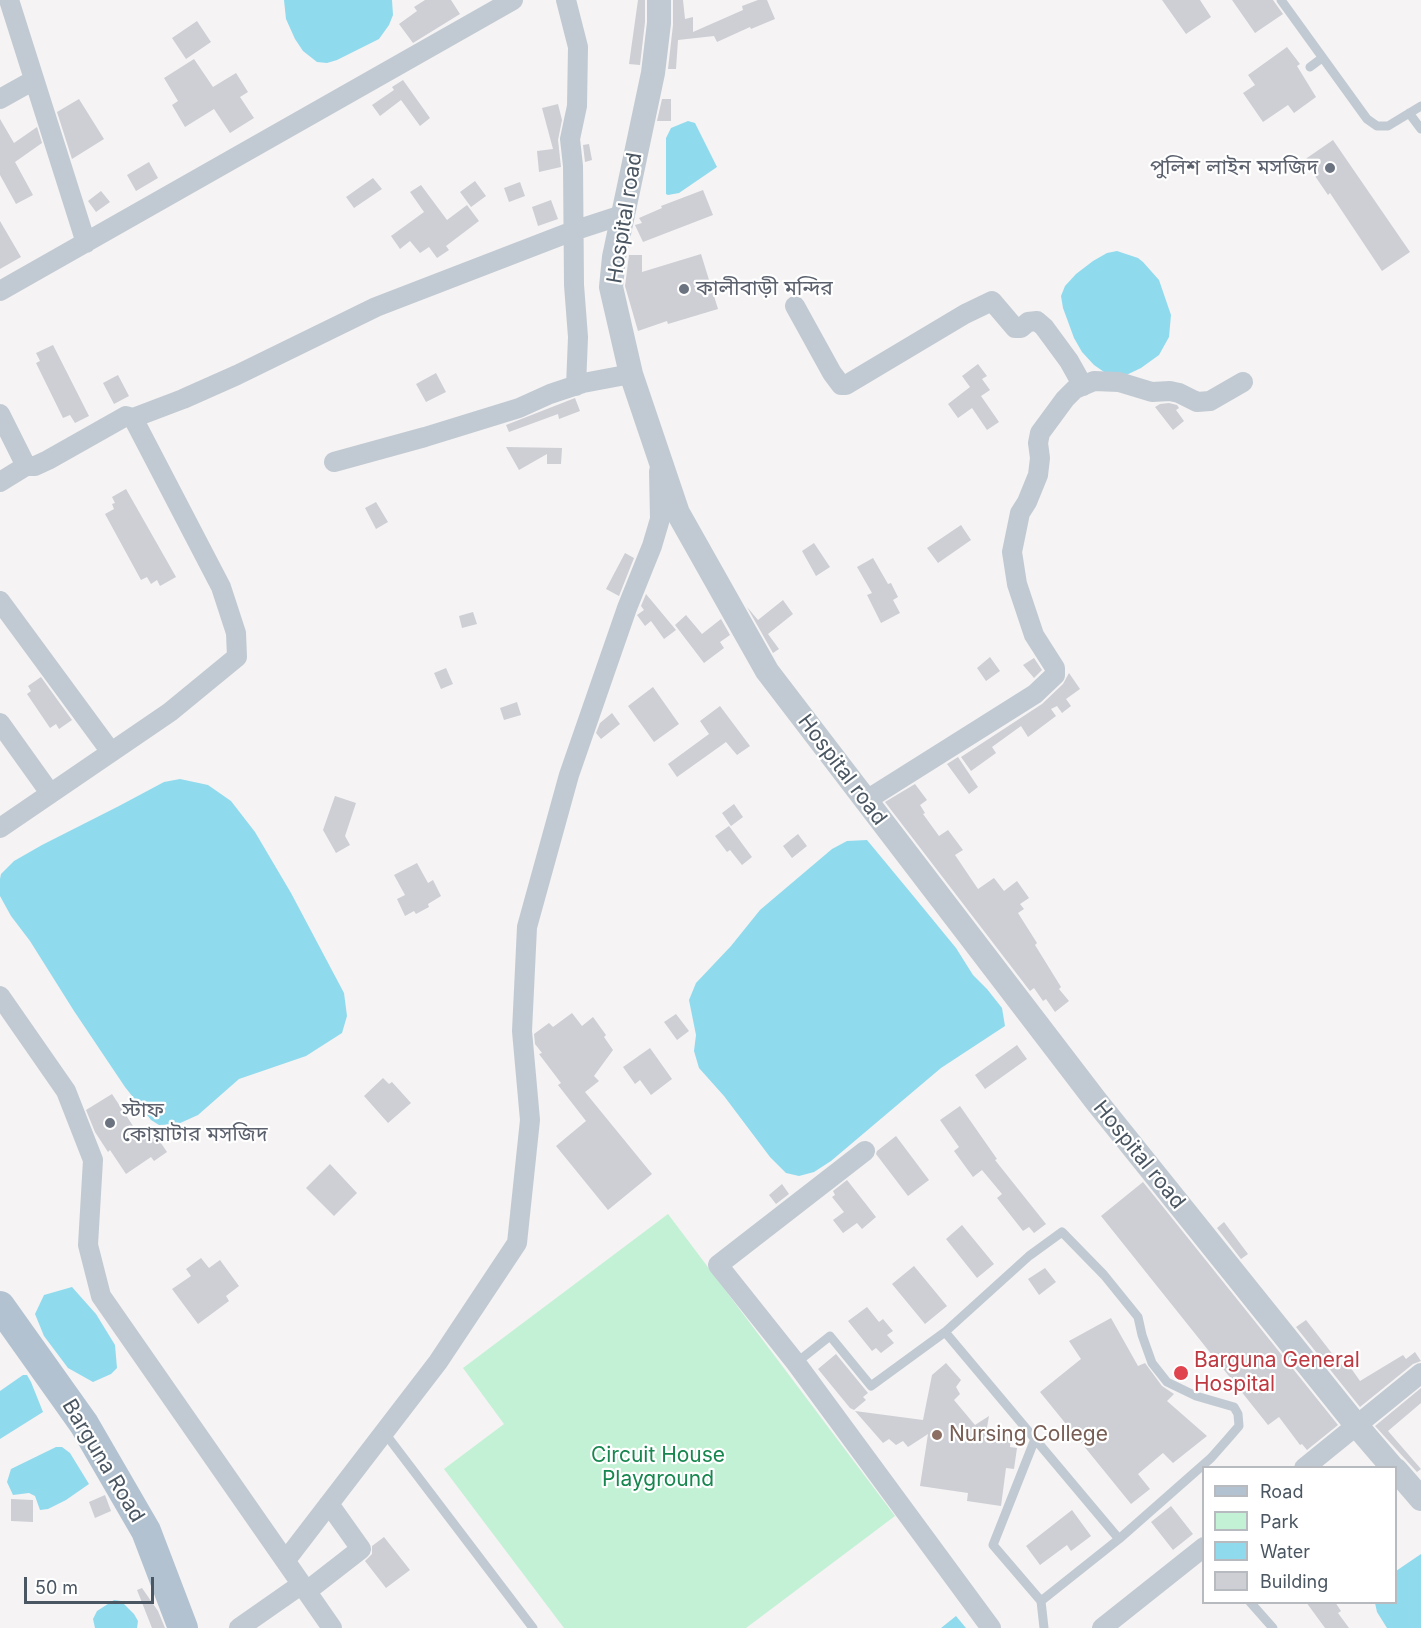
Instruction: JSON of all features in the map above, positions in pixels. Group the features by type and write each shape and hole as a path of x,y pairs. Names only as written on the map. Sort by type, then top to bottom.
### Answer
{"main road":[{"name":"Barguna Road","path":"0,1306 84,1424 146,1531 183,1628"}],"street":[{"path":"9,0 86,243"},
{"path":"0,291 513,0"},
{"path":"566,0 578,47 577,106 570,139 573,166 574,285 580,384"},
{"name":"Hospital road","path":"659,0 659,23 652,73 622,215 611,287 626,375 658,453 678,513 767,671 1096,1101 1391,1466"},
{"path":"0,99 34,80"},
{"path":"0,482 26,466 34,466 48,460 126,416 133,418 183,399 376,307 573,231 622,215"},
{"path":"795,306 841,385 846,385 965,314 992,301 1016,328 1028,322 1037,321 1044,327 1070,361 1083,386"},
{"path":"334,462 509,411 580,384 626,375"},
{"path":"865,801 1035,693 1055,675 1055,668 1034,635 1017,584 1012,552 1020,513 1038,475 1040,433 1065,399 1075,389 1094,381 1119,382 1152,393 1179,393 1197,402 1204,402 1220,397 1243,381"},
{"path":"0,414 26,466"},
{"path":"2,821 50,793 170,712 237,657 236,633 221,587 133,418"},
{"path":"286,1560 438,1362 518,1243 530,1120 522,1031 527,927 569,775 660,519 658,453"},
{"path":"0,601 111,752"},
{"path":"0,723 50,793"},
{"path":"0,996 66,1091 93,1160 88,1245 101,1296 332,1628"},
{"path":"865,1151 718,1265 796,1363 991,1628"},
{"path":"1305,1466 1421,1373"},
{"name":"Hospital road","path":"1397,1472 1421,1499"},
{"path":"239,1628 361,1549 329,1504"},
{"path":"1102,1628 1202,1550"}],"lane":[{"path":"1281,0 1367,119 1377,126 1388,126 1421,106"},
{"path":"1310,67 1322,58"},
{"path":"1409,113 1421,129"},
{"path":"796,1363 830,1336 871,1386 945,1332 1029,1256 1062,1232 1104,1275 1138,1317 1152,1363 1167,1382 1196,1396 1234,1407 1238,1414 1239,1426 1211,1458 1119,1539 1041,1600"},
{"path":"945,1332 1119,1539"},
{"path":"384,1432 533,1628"},
{"path":"1035,1439 993,1545 1041,1600 1044,1628"},
{"path":"1252,1604 1274,1628"}],"green space":[{"name":"Circuit House Playground","path":"668,1214 895,1516 746,1628 564,1628 444,1469 504,1424 463,1368"}],"water":[{"path":"284,0 392,0 393,15 379,39 337,60 327,63 317,62 303,51 295,39 286,19"},
{"path":"688,121 695,123 717,167 679,193 668,195 666,194 666,138 671,128"},
{"path":"1117,251 1138,258 1159,280 1171,315 1169,337 1159,355 1141,368 1122,377 1107,374 1094,365 1082,352 1074,338 1061,296 1065,286 1076,274 1107,253"},
{"path":"180,779 208,785 231,801 255,832 291,893 344,993 347,1016 342,1033 306,1056 239,1079 198,1115 178,1124 159,1125 151,1120 125,1087 30,941 11,916 0,896 0,879 1,874 14,861 42,845 164,782"},
{"path":"867,840 956,948 973,975 1002,1008 1005,1026 941,1068 831,1161 814,1172 799,1176 786,1173 770,1157 724,1096 699,1068 694,1051 696,1035 689,1000 696,983 731,946 760,910 832,849 847,841"},
{"path":"72,1287 96,1314 115,1345 117,1368 111,1374 93,1382 68,1368 44,1336 35,1314 44,1295"},
{"path":"23,1375 27,1375 31,1382 43,1412 0,1439 0,1391"},
{"path":"56,1447 62,1447 70,1453 89,1484 66,1500 48,1509 40,1510 35,1496 29,1493 13,1495 7,1482 11,1469"},
{"path":"1421,1554 1421,1628 1387,1628 1377,1612 1375,1604 1397,1604 1397,1570"},
{"path":"114,1600 121,1601 134,1614 138,1621 137,1628 95,1628 93,1619 97,1611"},
{"path":"956,1616 966,1628 941,1628"}],"building":[{"path":"425,0 451,0 460,14 413,43 399,24 417,11 414,7"},
{"path":"638,0 645,0 640,65 629,64"},
{"path":"673,0 683,0 685,19 693,17 693,32 743,10 742,6 758,0 767,0 775,19 717,42 714,36 678,40 676,69 668,69 673,25"},
{"path":"1162,0 1200,0 1211,17 1186,34"},
{"path":"1232,0 1273,0 1283,14 1255,33"},
{"path":"197,21 211,42 186,59 172,38"},
{"path":"1287,47 1300,64 1297,66 1316,97 1294,113 1288,105 1263,122 1243,93 1255,85 1248,75"},
{"path":"194,59 213,87 236,73 248,92 240,97 254,118 230,133 214,109 185,127 172,105 178,101 164,78"},
{"path":"403,80 430,118 420,126 401,100 380,116 372,105 394,90 392,87"},
{"path":"79,99 104,139 72,159 57,112"},
{"path":"662,99 671,99 671,121 657,121"},
{"path":"558,104 562,120 558,140 561,167 539,172 537,151 553,149 542,108"},
{"path":"0,119 14,143 37,127 42,143 15,162 33,195 16,204 0,175"},
{"path":"1333,140 1410,252 1382,271 1330,193 1328,195 1304,160"},
{"path":"589,144 592,160 585,162 583,145"},
{"path":"149,162 158,178 136,191 127,175"},
{"path":"373,178 382,189 354,208 346,197"},
{"path":"475,181 486,196 471,207 460,192"},
{"path":"520,182 525,196 509,202 504,188"},
{"path":"421,185 447,220 467,205 479,221 446,246 449,250 437,258 429,247 420,253 410,241 400,249 391,236 424,212 410,192"},
{"path":"703,190 713,215 643,242 635,225 642,223 639,218 662,208 661,206"},
{"path":"101,191 110,202 96,212 88,201"},
{"path":"551,200 558,219 538,226 532,207"},
{"path":"0,221 21,257 0,269"},
{"name":"কালীবাড়ী মন্দির","path":"701,254 718,309 668,324 667,321 638,331 625,286 629,255 642,255 642,272"},
{"path":"53,345 89,416 75,423 70,415 63,418 36,363 40,361 36,353"},
{"path":"978,364 987,376 982,379 990,390 981,396 999,422 987,430 972,408 958,418 948,404 970,387 962,376"},
{"path":"436,373 446,392 426,402 416,384"},
{"path":"118,375 129,396 114,404 103,383"},
{"path":"575,398 580,411 559,419 558,414 509,432 506,425"},
{"path":"1169,403 1177,405 1179,408 1176,410 1184,421 1173,430 1155,407"},
{"path":"506,447 562,448 561,464 547,464 547,454 519,470"},
{"path":"126,489 176,577 160,586 157,580 151,584 147,577 141,580 105,514 114,509 112,504 115,503 112,497"},
{"path":"376,502 388,522 376,529 365,508"},
{"path":"961,525 971,540 938,563 927,548"},
{"path":"814,543 830,567 816,576 802,551"},
{"path":"625,553 634,558 619,596 606,589"},
{"path":"873,558 898,597 893,600 900,613 881,623 867,595 872,593 857,567"},
{"path":"646,594 676,630 664,639 651,621 645,626 637,615 644,610 641,606"},
{"path":"783,600 793,614 768,634 779,649 773,653 747,607 758,620"},
{"path":"473,612 477,624 462,628 459,616"},
{"path":"686,615 702,634 721,619 730,635 720,642 724,648 704,663 675,625"},
{"path":"990,657 1000,671 986,681 977,668"},
{"path":"1034,658 1042,670 1034,678 1023,665"},
{"path":"446,668 453,684 441,689 434,673"},
{"path":"1069,673 1080,689 1066,699 1071,706 1062,713 1057,706 1051,709 1056,716 1028,737 1021,726 992,747 996,753 971,771 961,757 1042,704 1063,684"},
{"path":"41,677 72,720 59,729 56,724 50,728 27,694 31,691 28,686"},
{"path":"653,687 679,724 654,742 628,706"},
{"path":"517,702 521,715 504,720 500,708"},
{"path":"720,706 750,746 737,755 726,742 677,777 668,764 709,734 700,721"},
{"path":"612,713 620,724 601,739 596,733 600,723"},
{"path":"958,757 978,787 969,794 947,764"},
{"path":"915,784 927,800 920,805 925,813 923,814 939,836 948,830 963,850 955,855 978,889 994,878 1004,891 1017,881 1029,898 1020,904 1024,909 1018,913 1061,987 1059,989 1069,1001 1055,1012 1034,988 1030,991 885,802"},
{"path":"335,796 356,803 345,836 350,845 336,853 323,830"},
{"path":"734,804 743,817 731,826 722,813"},
{"path":"729,826 752,857 742,865 730,850 727,852 715,836"},
{"path":"798,834 807,846 792,858 783,846"},
{"path":"417,863 428,883 433,880 441,896 428,904 429,907 416,914 414,911 405,916 397,899 405,895 394,875"},
{"path":"572,1013 582,1026 593,1017 613,1050 594,1076 599,1081 585,1092 652,1174 608,1210 556,1146 586,1121 558,1085 561,1083 539,1054 542,1053 535,1044 534,1034 549,1023 553,1027"},
{"path":"676,1014 689,1031 677,1040 664,1022"},
{"path":"1017,1045 1027,1059 985,1089 975,1075"},
{"path":"650,1048 672,1079 651,1095 640,1080 635,1084 623,1067"},
{"path":"383,1078 389,1084 392,1082 411,1103 388,1123 364,1096"},
{"path":"112,1094 139,1135 150,1127 167,1152 154,1161 151,1157 126,1174 95,1132 86,1110"},
{"path":"960,1106 997,1159 995,1160 1046,1224 1034,1233 1029,1227 1023,1231 997,1198 1002,1194 982,1170 973,1177 954,1151 959,1147 940,1120"},
{"path":"896,1136 929,1180 908,1196 876,1154"},
{"path":"330,1164 357,1193 334,1216 306,1188"},
{"path":"847,1180 876,1217 862,1229 857,1223 843,1233 833,1220 844,1212 832,1197 835,1195 833,1191"},
{"name":"Barguna General Hospital","path":"1143,1182 1338,1425 1307,1450 1302,1444 1300,1445 1279,1417 1268,1425 1101,1216"},
{"path":"782,1184 789,1194 776,1204 769,1195"},
{"path":"1224,1222 1248,1254 1241,1259 1217,1228"},
{"path":"962,1225 994,1264 977,1278 946,1239"},
{"path":"201,1258 209,1268 220,1260 239,1286 226,1296 229,1301 198,1324 172,1289 191,1276 186,1269"},
{"path":"914,1266 947,1306 925,1324 892,1284"},
{"path":"1045,1268 1056,1282 1039,1295 1028,1279"},
{"path":"867,1307 879,1322 883,1319 893,1331 887,1335 894,1343 881,1353 876,1348 872,1351 848,1321"},
{"path":"1111,1318 1138,1366 1145,1363 1162,1386 1174,1394 1167,1401 1207,1436 1173,1463 1163,1453 1138,1474 1150,1489 1131,1504 1040,1392 1081,1359 1069,1341"},
{"path":"1306,1320 1341,1365 1346,1361 1360,1381 1403,1355 1406,1359 1415,1352 1421,1361 1413,1364 1360,1407 1296,1327"},
{"path":"836,1354 868,1393 863,1397 866,1400 854,1410 818,1369"},
{"name":"Nursing College","path":"946,1363 961,1380 956,1387 960,1394 954,1400 975,1425 989,1416 986,1433 1011,1437 1010,1447 1017,1448 1014,1469 1006,1468 1001,1506 967,1501 968,1493 920,1486 928,1434 908,1447 903,1441 896,1445 889,1439 883,1443 855,1411 923,1420 932,1375"},
{"path":"1421,1388 1421,1403 1388,1431 1421,1469 1417,1472 1375,1426"},
{"path":"105,1495 111,1511 95,1518 89,1502"},
{"path":"11,1499 33,1500 33,1522 11,1521"},
{"path":"1171,1506 1193,1534 1173,1550 1151,1522"},
{"path":"1072,1510 1091,1536 1071,1551 1067,1545 1040,1565 1026,1546"},
{"path":"384,1537 410,1570 386,1588 365,1561 372,1554 372,1546"},
{"path":"142,1588 158,1611 165,1628 152,1628 137,1590"},
{"path":"1307,1604 1336,1604 1341,1611 1338,1613 1349,1628 1325,1628"}],"place":[{"name":"পুলিশ লাইন মসজিদ","path":"1330,168"},
{"name":"কালীবাড়ী মন্দির","path":"684,289"},
{"name":"স্টাফ কোয়াটার মসজিদ","path":"110,1123"},
{"name":"Barguna General Hospital","path":"1181,1373"},
{"name":"Nursing College","path":"937,1435"}]}
